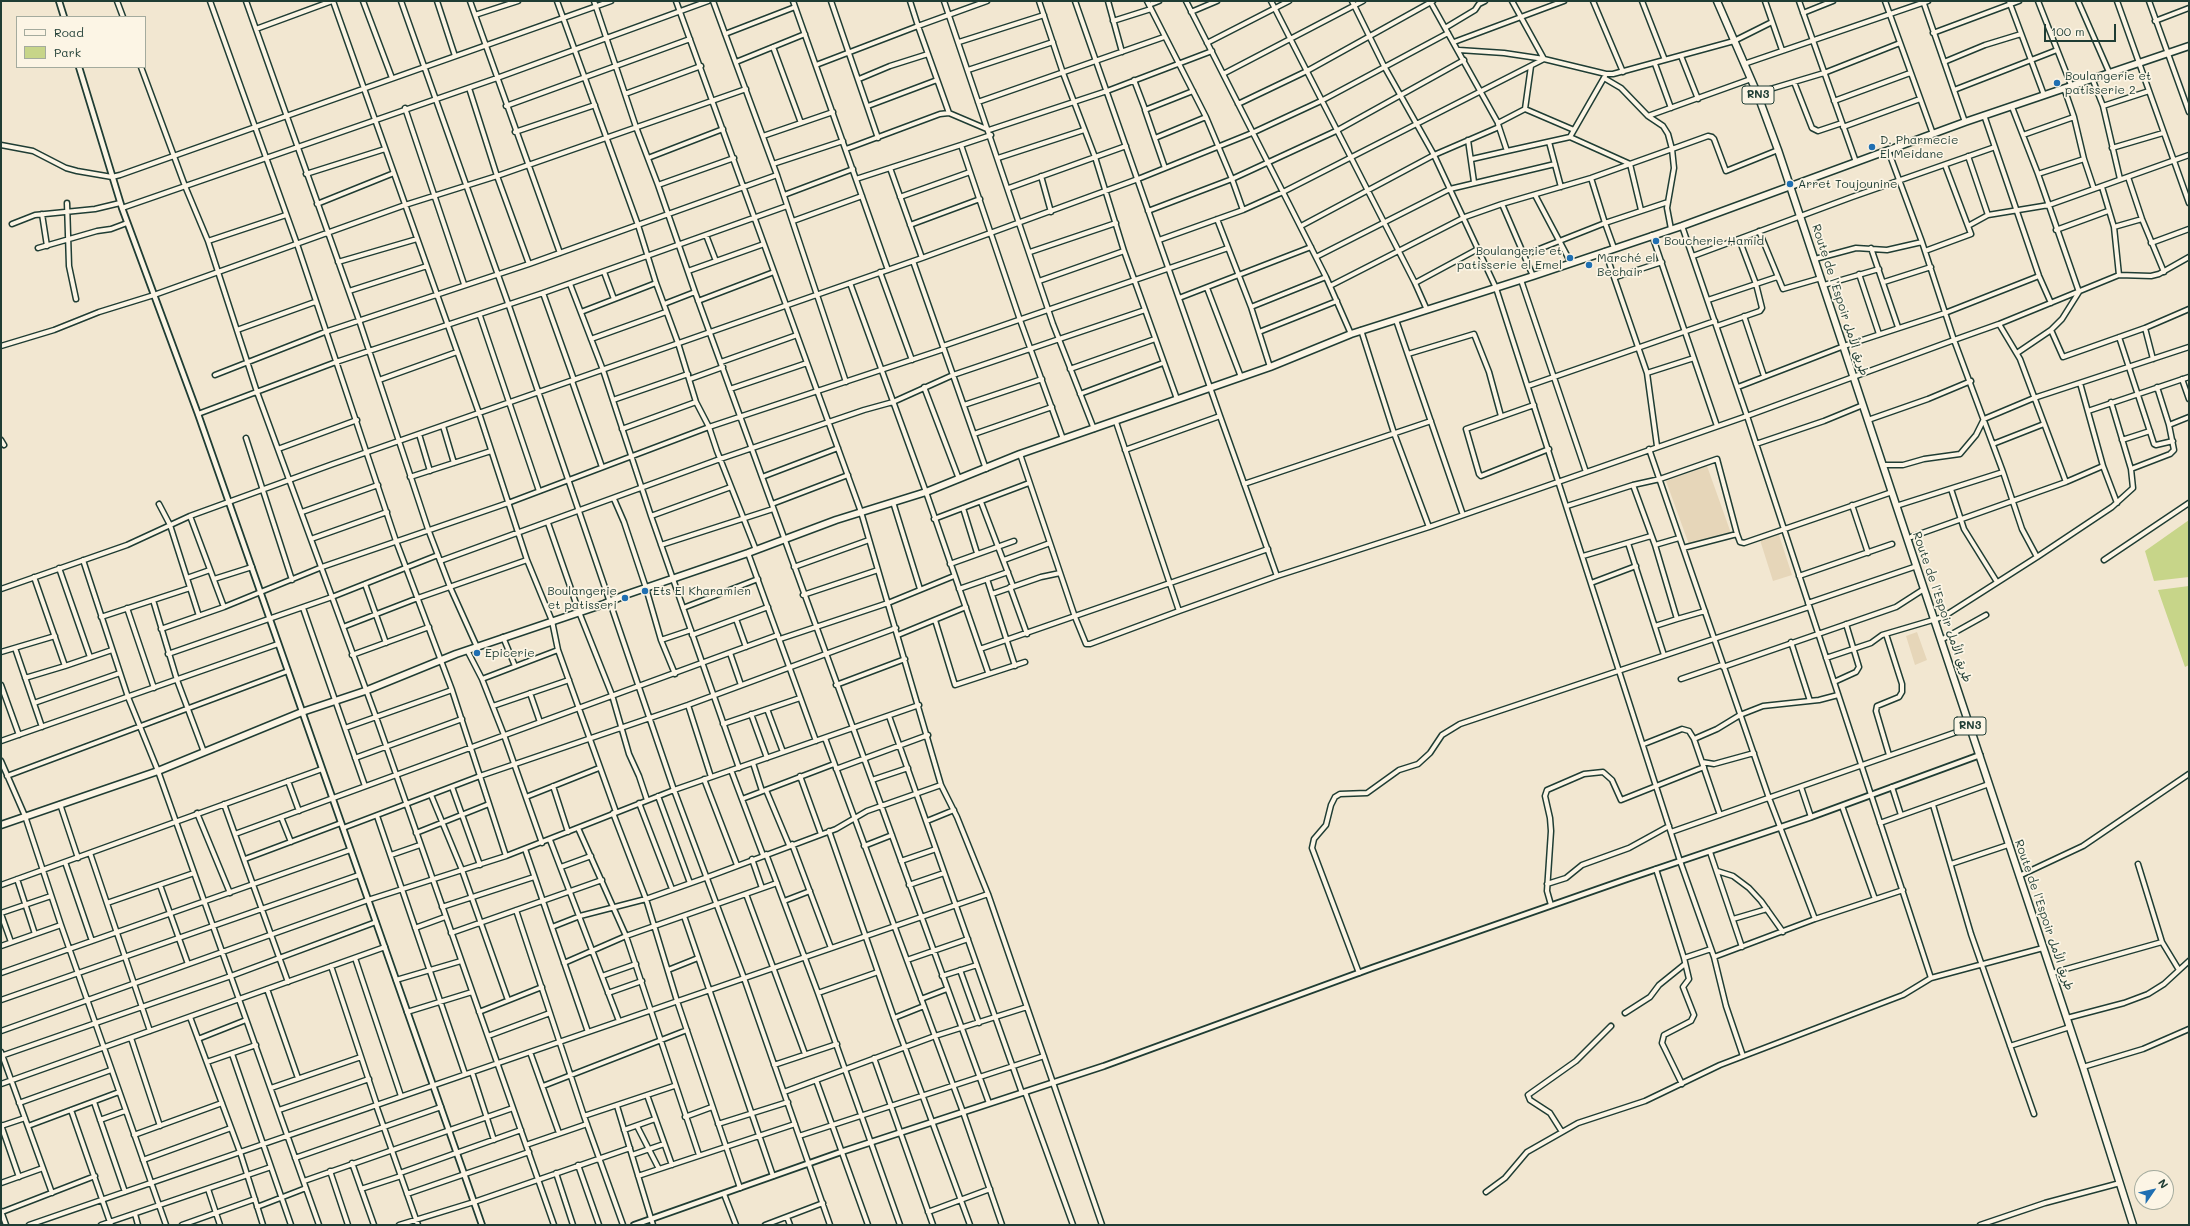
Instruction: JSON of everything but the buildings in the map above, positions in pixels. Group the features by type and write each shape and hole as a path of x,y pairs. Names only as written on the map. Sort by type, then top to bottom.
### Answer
{"main road":[{"name":"Route de l’Espoir طريق الأمل","path":"1717,1 1757,93 1824,285 1940,640 1971,727 2008,845 2070,1027 2120,1182 2132,1225"},
{"path":"1,825 158,771 302,712 365,691 467,650 748,553 892,501 926,492 1020,454 1094,430 1177,399 1210,389 1270,367 1361,330 1521,280 1682,226 1965,122 2189,46"}],"street":[{"path":"59,1 64,16"},
{"path":"117,1 123,16"},
{"path":"210,1 297,244 325,332 368,452 396,541 452,690 506,856"},
{"path":"246,1 296,147 359,320 428,529 450,587 477,647"},
{"path":"256,29 333,1 479,413 527,560 552,621 558,650 600,768 614,813 646,899 677,1001 740,1188"},
{"path":"364,1 392,78"},
{"path":"401,1 509,306 611,601 674,790 715,905 744,978 830,1225"},
{"path":"436,1 455,56"},
{"path":"470,1 515,132 560,253"},
{"path":"475,15 518,1"},
{"path":"557,1 608,137 656,283 689,376 696,402 710,427 720,459 756,550"},
{"path":"594,1 636,127 669,214 678,245 722,364 803,595 852,730 882,805 920,917 989,1103"},
{"path":"1,144 33,151 66,168 112,177 611,1"},
{"path":"676,1 701,66 861,512 918,706 928,735 941,785 954,810 988,894 1102,1225"},
{"path":"12,224 42,214 121,206 185,186 405,108 435,100 469,88 708,1"},
{"path":"713,1 784,195 846,382"},
{"path":"793,1 888,270"},
{"path":"831,1 850,52 878,138"},
{"path":"910,1 949,113"},
{"path":"944,1 978,102 991,135 1049,310 1094,430"},
{"path":"816,65 987,1"},
{"path":"1039,1 1063,73 1075,101 1084,130 1095,157 1124,251 1177,399"},
{"path":"1075,1 1210,389 1278,576"},
{"path":"1108,1 1122,52"},
{"path":"1113,21 1159,1"},
{"path":"1186,1 1252,133 1301,226 1326,277 1351,334"},
{"path":"1191,12 1217,1"},
{"path":"1271,1 1350,159 1415,283 1427,310"},
{"path":"1207,43 1289,1"},
{"path":"1223,74 1290,39 1353,3 1362,1"},
{"path":"1238,104 1307,71 1431,1 1481,91 1498,125 1507,151"},
{"path":"1445,28 1475,10 1479,4 1485,1"},
{"path":"1512,1 1544,59"},
{"path":"1454,42 1520,16 1564,1"},
{"path":"1593,1 1623,72"},
{"path":"1642,1 1665,60"},
{"path":"1765,1 1782,50"},
{"path":"1799,1 1856,162"},
{"path":"1803,12 1833,1"},
{"path":"1885,1 1933,134"},
{"path":"1933,32 2009,3 2019,1"},
{"path":"2038,1 2057,50 2084,159 2094,189"},
{"path":"2078,1 2109,72"},
{"path":"2117,1 2189,203"},
{"path":"2148,1 2189,112"},
{"path":"1744,64 1925,2 1933,32 1965,122"},
{"path":"1353,3 1384,66 1434,155 1496,288 1644,744 1680,861 1714,957 1726,1006 1743,1056"},
{"path":"2009,3 2044,95"},
{"path":"1149,5 1206,117 1232,179 1242,210"},
{"path":"725,34 795,7"},
{"path":"2155,20 2189,8"},
{"path":"959,42 1044,15"},
{"path":"1570,137 1605,76 1655,64 1734,41 1772,22"},
{"path":"1,589 127,545 190,516 262,490 291,481 398,441 573,381 710,331 922,258 1138,179 1252,133 1321,101 1448,33"},
{"path":"736,62 805,34"},
{"path":"1944,62 1978,48 2021,34"},
{"path":"978,102 1164,37"},
{"path":"506,106 690,39"},
{"path":"968,70 1053,42"},
{"path":"1757,93 1824,73 1900,43"},
{"path":"773,47 801,123"},
{"path":"1459,50 1504,53 1544,59 1605,76 1620,88 1648,116 1663,126 1668,134 1672,149 1674,168 1668,202 1671,229"},
{"path":"1954,90 2057,50"},
{"path":"846,149 878,138 933,115 949,113 989,130 1107,91 1212,51"},
{"path":"859,79 890,66 928,54"},
{"path":"1681,56 1698,99"},
{"path":"1159,240 1242,210 1283,192 1544,59"},
{"path":"1148,211 1232,179 1336,131 1464,60"},
{"path":"1655,64 1671,108"},
{"path":"625,94 701,66"},
{"path":"1525,109 1531,66"},
{"path":"79,68 121,206 198,414 482,1225"},
{"path":"141,68 185,186 208,241 257,392 312,539 365,691 376,717 395,775 554,1225"},
{"path":"1834,101 1910,73"},
{"path":"2092,78 2103,106 2120,179"},
{"path":"1648,116 1751,79"},
{"path":"868,106 937,80"},
{"path":"1134,80 1165,168"},
{"path":"1794,82 1812,128 1818,131 1843,125 1920,99"},
{"path":"469,88 497,176 529,264"},
{"path":"1,346 54,330 99,312 154,295 405,205 497,176 746,89"},
{"path":"1145,109 1193,91"},
{"path":"2103,106 2149,92"},
{"path":"515,132 595,105"},
{"path":"2012,107 2038,174 2056,230 2079,292"},
{"path":"405,108 464,284"},
{"path":"1301,226 1434,155 1498,125 1525,109"},
{"path":"1525,109 1574,130"},
{"path":"763,136 833,112"},
{"path":"1984,116 2039,276 2051,303"},
{"path":"1155,138 1206,117"},
{"path":"2023,135 2074,117"},
{"path":"648,158 723,129"},
{"path":"998,158 1084,130"},
{"path":"2112,148 2163,133"},
{"path":"856,179 991,135"},
{"path":"1330,286 1399,252 1464,217 1502,204 1591,178 1708,136 1714,139 1726,171 1778,150"},
{"path":"1472,159 1570,137 1630,164"},
{"path":"1468,140 1472,159 1474,182"},
{"path":"773,164 843,141"},
{"path":"1549,142 1561,187"},
{"path":"961,145 992,233 1020,320 1063,439"},
{"path":"1009,188 1126,146"},
{"path":"1693,256 1800,216 1995,147"},
{"path":"306,174 385,148"},
{"path":"1888,150 1931,267 1954,340 1971,381 2022,529 2037,557"},
{"path":"1968,226 1988,215 2003,211 2016,211 2049,205 2189,155"},
{"path":"1968,156 1988,215"},
{"path":"658,185 734,158"},
{"path":"2038,174 2084,159"},
{"path":"1316,257 1450,189 1474,182 1555,164"},
{"path":"1630,164 1641,210"},
{"path":"1925,251 1969,236 1971,232 1945,165"},
{"path":"890,168 922,258"},
{"path":"784,195 853,169"},
{"path":"900,197 970,172"},
{"path":"317,204 394,173"},
{"path":"215,375 325,332 497,273 529,264 777,175"},
{"path":"1041,176 1051,212"},
{"path":"2128,177 2151,243 2164,272"},
{"path":"1591,178 1614,248"},
{"path":"2102,187 2114,227 2119,275"},
{"path":"1535,195 1571,263"},
{"path":"793,221 862,196"},
{"path":"910,225 980,199"},
{"path":"1524,255 1605,223 1668,202"},
{"path":"67,203 69,266 76,299"},
{"path":"1502,204 1533,276"},
{"path":"198,414 336,362 509,306 787,206"},
{"path":"2056,230 2108,211"},
{"path":"42,214 47,246"},
{"path":"208,241 286,215"},
{"path":"1217,219 1251,307 1270,367"},
{"path":"2114,227 2142,219"},
{"path":"38,248 68,241 128,223"},
{"path":"1030,252 1116,223"},
{"path":"1682,226 1738,387 1931,978"},
{"path":"2151,243 2189,229"},
{"path":"1759,231 1782,289 1821,278"},
{"path":"706,235 716,262"},
{"path":"1652,235 1717,426"},
{"path":"338,262 417,239"},
{"path":"1528,386 1685,332 1744,316 1762,308 1756,284 1739,239"},
{"path":"1815,259 1856,248 1887,250 1922,242"},
{"path":"688,271 764,244"},
{"path":"1179,298 1311,247"},
{"path":"161,629 261,593 322,567 428,529 508,503 710,427 881,371 1020,320 1228,248"},
{"path":"1871,248 1884,282 1898,327"},
{"path":"1415,283 1478,249"},
{"path":"1039,281 1124,251"},
{"path":"1605,251 1616,277 1647,373 1657,446"},
{"path":"1020,454 1083,640 1090,644 1278,576 1429,527 1657,446 1747,416 1999,324 2119,275 2151,276 2164,272 2189,257"},
{"path":"913,261 986,469"},
{"path":"1616,277 1662,262"},
{"path":"349,291 427,266"},
{"path":"1884,282 1931,267"},
{"path":"1824,285 1879,269"},
{"path":"604,272 614,299"},
{"path":"698,301 774,272"},
{"path":"880,272 912,360"},
{"path":"1859,274 1879,334"},
{"path":"1738,387 1844,346 1898,327 1945,313 2039,276"},
{"path":"1251,307 1326,277"},
{"path":"1708,300 1777,277"},
{"path":"1521,280 1586,472"},
{"path":"581,312 656,283"},
{"path":"850,283 926,492 934,519 988,672"},
{"path":"570,284 603,370 651,516 739,768"},
{"path":"1207,288 1241,377"},
{"path":"664,304 695,292"},
{"path":"2017,353 2052,330 2062,319 2079,292"},
{"path":"543,293 602,467"},
{"path":"238,330 316,302"},
{"path":"1259,332 1337,302"},
{"path":"2052,330 2063,357 2145,328 2189,309"},
{"path":"440,561 579,512 720,459 864,410 893,402 924,387 953,376 1145,310"},
{"path":"591,339 666,312"},
{"path":"480,316 508,403 539,491"},
{"path":"1744,316 1764,376"},
{"path":"1396,320 1463,515"},
{"path":"1999,324 2017,353 2066,482"},
{"path":"2145,328 2153,359"},
{"path":"1361,330 1394,433 1429,527"},
{"path":"1408,354 1474,334 1489,372 1501,416"},
{"path":"613,400 689,376 797,335"},
{"path":"2119,337 2128,368 2155,445 2173,441"},
{"path":"1070,369 1155,339"},
{"path":"1883,466 1903,465 1924,459 1960,454 1976,435 1984,419 2034,398 2189,347"},
{"path":"379,380 457,352"},
{"path":"1647,373 1694,358"},
{"path":"730,389 807,363"},
{"path":"1080,394 1163,363"},
{"path":"2088,411 2189,377"},
{"path":"964,405 1042,379"},
{"path":"2182,379 2189,399"},
{"path":"1868,420 1921,402 1971,381"},
{"path":"2080,382 2103,466 2117,503"},
{"path":"924,387 958,479"},
{"path":"2132,470 2172,453 2174,450 2169,425 2157,387"},
{"path":"622,429 696,402"},
{"path":"1826,658 1854,649 1886,634 1947,615 2117,503 2133,488 2132,470 2111,402"},
{"path":"1534,405 1468,428 1465,431 1480,476 1549,449"},
{"path":"1756,444 1863,406"},
{"path":"974,434 1052,407"},
{"path":"1125,450 1220,416"},
{"path":"2169,425 2189,417"},
{"path":"278,448 357,420"},
{"path":"1244,484 1431,421"},
{"path":"1116,422 1178,611"},
{"path":"1993,444 2044,424"},
{"path":"443,426 454,463"},
{"path":"2122,440 2150,431"},
{"path":"419,434 430,471"},
{"path":"246,438 292,580"},
{"path":"1,440 4,445"},
{"path":"762,477 838,448"},
{"path":"1649,449 1769,798 1815,919"},
{"path":"410,477 492,451"},
{"path":"1567,506 1633,484 1660,479 1717,459 1737,534 1740,542 1744,543 1892,492"},
{"path":"1912,537 2066,482 2103,466"},
{"path":"1896,506 2003,472"},
{"path":"661,545 744,519 848,475"},
{"path":"934,519 1029,483"},
{"path":"1633,484 1655,545 1677,619"},
{"path":"302,512 378,485"},
{"path":"651,516 732,487"},
{"path":"1951,489 1960,520 1980,556 1997,582"},
{"path":"614,499 624,522 646,588 661,640 675,674"},
{"path":"892,501 920,589"},
{"path":"981,502 1004,560 1027,634"},
{"path":"2104,560 2189,503"},
{"path":"159,504 170,526 199,616"},
{"path":"1852,506 1868,553"},
{"path":"963,508 977,553"},
{"path":"312,539 387,512"},
{"path":"190,516 224,607"},
{"path":"548,523 578,612 612,695 621,727 647,800"},
{"path":"1683,548 1737,534"},
{"path":"1583,556 1651,536"},
{"path":"1655,545 1679,538"},
{"path":"794,567 869,540"},
{"path":"950,564 977,553 1014,541"},
{"path":"1004,560 1050,543"},
{"path":"1628,543 1664,655"},
{"path":"1799,576 1892,544"},
{"path":"980,649 1007,641 1268,549"},
{"path":"748,553 816,741"},
{"path":"168,654 270,620 438,555"},
{"path":"83,560 128,697 158,771 319,1225"},
{"path":"343,626 527,560"},
{"path":"1592,583 1636,566"},
{"path":"1359,973 1312,848 1314,839 1326,825 1331,805 1335,797 1340,794 1367,793 1399,770 1418,764 1430,753 1442,735 1460,724 1714,638 1916,566"},
{"path":"214,579 252,567"},
{"path":"58,568 90,657"},
{"path":"187,578 210,570"},
{"path":"803,595 878,570"},
{"path":"959,589 1008,572"},
{"path":"992,594 1060,574"},
{"path":"235,834 612,695 675,674 746,647 888,603 954,576"},
{"path":"34,577 65,666"},
{"path":"683,608 758,579"},
{"path":"987,580 1015,666"},
{"path":"365,584 386,643"},
{"path":"101,617 190,588"},
{"path":"1681,679 1896,607 1924,589"},
{"path":"153,600 176,680 204,752"},
{"path":"661,640 736,619 768,607"},
{"path":"898,634 966,607"},
{"path":"127,608 154,688"},
{"path":"302,608 365,786"},
{"path":"1655,626 1705,611"},
{"path":"1940,640 1986,615"},
{"path":"736,619 746,647"},
{"path":"935,620 955,684 988,672 1015,666 1025,662"},
{"path":"1834,682 1856,672 1859,667 1846,624"},
{"path":"352,655 429,627"},
{"path":"245,859 291,842 377,816 480,776 688,705 896,628"},
{"path":"1886,634 1902,684 1902,692 1899,697 1877,706 1876,711 1889,755"},
{"path":"1,652 55,636"},
{"path":"503,638 515,666"},
{"path":"1791,642 1810,701"},
{"path":"1,741 278,644"},
{"path":"15,648 42,727"},
{"path":"25,678 112,650"},
{"path":"467,650 482,679 493,706 542,843"},
{"path":"482,679 558,650"},
{"path":"730,653 741,685"},
{"path":"836,685 905,659"},
{"path":"7,776 288,671"},
{"path":"34,703 120,673"},
{"path":"493,706 569,680"},
{"path":"1,685 20,735"},
{"path":"345,728 452,690"},
{"path":"530,693 540,722"},
{"path":"1694,739 1717,729 1740,715 1763,706 1810,701 1838,695"},
{"path":"723,724 800,698"},
{"path":"688,705 711,777"},
{"path":"1,1031 368,900 506,856 674,790 852,730 918,706"},
{"path":"767,709 783,752"},
{"path":"751,714 767,758"},
{"path":"889,716 901,746 944,873 1013,1066 1073,1225"},
{"path":"355,758 462,719"},
{"path":"1671,832 1971,727"},
{"path":"1644,744 1685,728 1689,731 1694,739 1720,816"},
{"path":"742,799 800,776 864,759 928,735"},
{"path":"825,738 853,818 963,1112 1002,1225"},
{"path":"1702,762 1714,764 1754,753"},
{"path":"634,1225 872,1141 1104,1066 1254,1013 1359,973 1551,905 1780,828 1980,755"},
{"path":"1,761 25,816 86,1000 166,1225"},
{"path":"753,763 764,790 791,845 832,948"},
{"path":"1551,905 1547,884 1551,831 1550,818 1545,796 1547,790 1594,771 1603,772 1612,780 1621,800 1704,767"},
{"path":"526,797 600,768"},
{"path":"872,780 908,768"},
{"path":"1,885 322,769"},
{"path":"731,770 805,957 872,1141 900,1225"},
{"path":"2019,876 2083,846 2189,774"},
{"path":"800,776 821,834"},
{"path":"704,780 737,865"},
{"path":"288,781 298,811"},
{"path":"1880,823 1989,784"},
{"path":"552,927 580,916 646,899 705,878 764,854 830,831 842,826 853,818 882,805 941,785"},
{"path":"553,786 568,832"},
{"path":"452,787 463,814 480,865"},
{"path":"1801,787 1811,817"},
{"path":"1892,787 1902,815"},
{"path":"431,795 462,870 508,1000"},
{"path":"658,796 690,883"},
{"path":"639,803 672,890"},
{"path":"60,804 78,858"},
{"path":"224,804 288,982"},
{"path":"416,833 489,804"},
{"path":"1933,805 1982,966 2034,1114"},
{"path":"1842,806 1875,899"},
{"path":"927,821 954,810"},
{"path":"197,813 230,893"},
{"path":"377,816 403,889 428,971 465,1074"},
{"path":"281,817 291,842"},
{"path":"1547,884 1566,878 1582,865 1629,848 1669,826"},
{"path":"578,828 626,936 642,981 674,1086 699,1155"},
{"path":"830,831 904,1047 970,1225"},
{"path":"864,846 892,835"},
{"path":"550,840 619,1021"},
{"path":"391,855 420,845"},
{"path":"1951,864 2008,845"},
{"path":"901,861 936,848"},
{"path":"525,849 588,1032"},
{"path":"1,973 350,850"},
{"path":"1710,852 1742,947"},
{"path":"90,853 150,1031"},
{"path":"561,867 591,856"},
{"path":"752,859 762,888"},
{"path":"65,862 92,941"},
{"path":"2138,864 2162,942 2179,970"},
{"path":"1656,869 1689,978 1683,987 1693,1018 1667,1033 1662,1043 1682,1084"},
{"path":"1717,871 1740,880 1767,909 1783,932"},
{"path":"107,903 194,873"},
{"path":"909,885 944,873"},
{"path":"1,1000 359,875"},
{"path":"442,907 471,896 534,877"},
{"path":"17,880 34,934"},
{"path":"451,933 602,880"},
{"path":"564,963 626,936 777,883"},
{"path":"160,885 188,964"},
{"path":"1714,957 1815,919 1903,890"},
{"path":"784,901 810,891"},
{"path":"746,894 805,1054"},
{"path":"28,1225 988,894"},
{"path":"11,942 1,913 52,896"},
{"path":"1733,919 1767,909"},
{"path":"516,910 572,1075 598,1158 623,1225"},
{"path":"684,916 773,1176"},
{"path":"415,928 445,917"},
{"path":"52,1193 1,1055 142,1008 376,922"},
{"path":"1,946 61,925"},
{"path":"907,960 968,939"},
{"path":"2052,973 2162,942"},
{"path":"1,1084 385,947"},
{"path":"1486,1192 1505,1178 1527,1152 1583,1121 1645,1101 1743,1056 1903,995 1931,978 1982,966 2043,948"},
{"path":"1684,958 1710,949"},
{"path":"355,958 402,1096"},
{"path":"668,970 698,958"},
{"path":"396,980 461,961"},
{"path":"2067,1018 2137,999 2155,990 2189,961"},
{"path":"602,976 636,964"},
{"path":"1625,1013 1650,998 1659,985 1685,964"},
{"path":"942,976 977,965"},
{"path":"331,966 369,1079 383,1126 418,1225"},
{"path":"960,970 979,1023"},
{"path":"818,993 878,972"},
{"path":"608,993 642,981"},
{"path":"479,1012 542,987"},
{"path":"267,989 298,1078"},
{"path":"921,999 947,989"},
{"path":"407,1012 472,992"},
{"path":"894,1018 924,1006"},
{"path":"784,1092 935,1036 1027,1007"},
{"path":"488,1036 550,1013"},
{"path":"190,1017 240,1152 264,1225"},
{"path":"198,1039 246,1020"},
{"path":"1562,1132 1550,1113 1530,1100 1528,1095 1576,1061 1611,1026"},
{"path":"2010,1046 2070,1027"},
{"path":"2083,1067 2143,1049 2189,1029"},
{"path":"543,1086 687,1030"},
{"path":"131,1038 160,1126"},
{"path":"774,1065 837,1044"},
{"path":"207,1062 256,1045"},
{"path":"530,1052 559,1133"},
{"path":"232,1054 291,1225"},
{"path":"799,1136 1044,1056"},
{"path":"271,1088 361,1057"},
{"path":"874,1058 933,1225"},
{"path":"19,1102 111,1070"},
{"path":"472,1072 494,1140"},
{"path":"279,1110 369,1079"},
{"path":"816,1080 868,1225"},
{"path":"584,1116 674,1086"},
{"path":"28,1126 119,1092"},
{"path":"647,1095 672,1164"},
{"path":"94,1102 125,1192"},
{"path":"718,1124 752,1112 788,1102"},
{"path":"134,1135 222,1103"},
{"path":"617,1106 653,1225"},
{"path":"296,1158 383,1126 441,1107"},
{"path":"685,1117 712,1107"},
{"path":"304,1181 352,1163 449,1132 513,1108"},
{"path":"72,1110 111,1223"},
{"path":"100,1120 125,1111"},
{"path":"19,1176 1,1125 25,1118"},
{"path":"624,1130 656,1119"},
{"path":"526,1145 587,1124"},
{"path":"638,1176 795,1124"},
{"path":"637,1126 659,1169"},
{"path":"143,1160 231,1128"},
{"path":"361,1189 521,1130"},
{"path":"632,1155 664,1144"},
{"path":"399,1225 474,1202 630,1148"},
{"path":"407,1194 465,1176 529,1152"},
{"path":"352,1163 374,1225"},
{"path":"578,1165 598,1225"},
{"path":"101,1225 111,1223 271,1167"},
{"path":"1,1183 43,1168"},
{"path":"330,1171 348,1225"},
{"path":"556,1173 573,1225"},
{"path":"6,1225 1,1211 95,1176"},
{"path":"1980,1225 2045,1203 2120,1182"},
{"path":"257,1206 306,1188"},
{"path":"208,1189 220,1225"},
{"path":"928,1212 990,1189"},
{"path":"724,1194 736,1225"},
{"path":"182,1225 193,1223 255,1199"},
{"path":"765,1225 823,1203"},
{"path":"135,1214 138,1225"},
{"path":"787,1217 790,1225"}],"shaded area":[{"path":"1707,466 1732,536 1691,550 1666,481"},
{"path":"1778,532 1792,575 1773,581 1760,540"},
{"path":"1917,632 1927,660 1915,665 1906,636"}],"green space":[{"path":"2189,520 2189,577 2154,581 2145,551"},
{"path":"2189,586 2189,665 2185,667 2158,590"}],"place":[{"name":"Boulangerie et patisserie 2","path":"2057,83"},
{"name":"D. Pharmecie El Meidane","path":"1872,147"},
{"name":"Arret Toujounine","path":"1790,184"},
{"name":"Boucherie Hamid","path":"1656,241"},
{"name":"Boulangerie et patisserie el Emel","path":"1570,258"},
{"name":"Marché el Bechair","path":"1589,265"},
{"name":"Ets El Kharamien","path":"645,591"},
{"name":"Boulangerie et patisseri","path":"625,598"},
{"name":"Epicerie","path":"477,653"}]}
